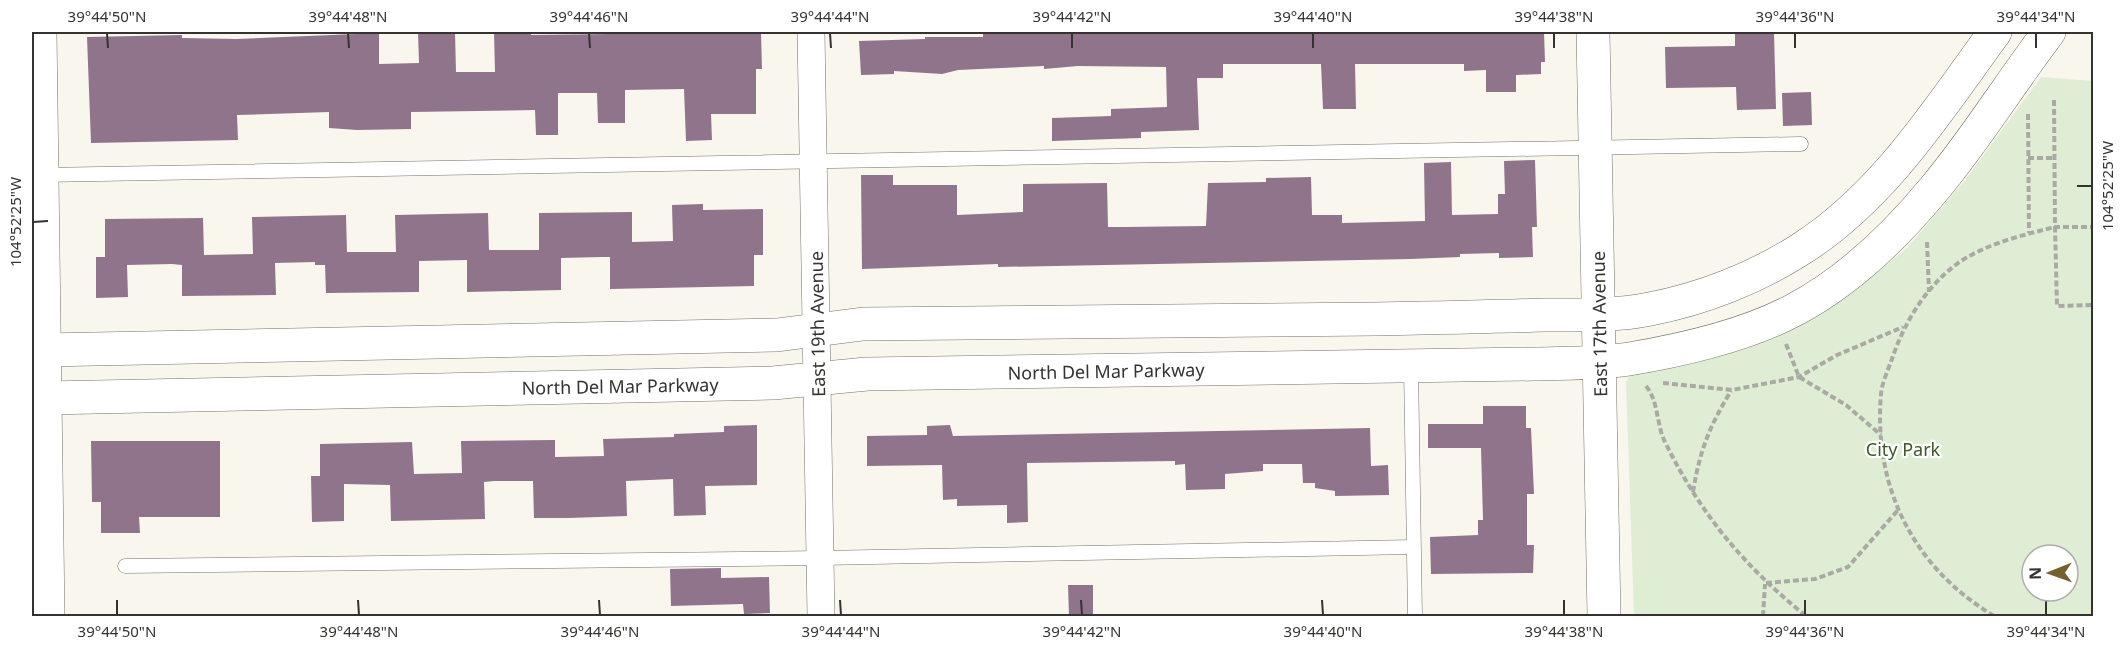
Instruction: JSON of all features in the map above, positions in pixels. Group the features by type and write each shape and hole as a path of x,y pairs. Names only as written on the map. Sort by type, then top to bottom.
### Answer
{"street":[{"path":"40,32 42,175 38,353 48,616"},
{"name":"East 19th Avenue","path":"811,32 821,616"},
{"name":"East 17th Avenue","path":"1593,32 1604,616"},
{"path":"38,353 777,335 863,324 1598,314 1648,310 1710,292 1759,272 1816,239 1869,193 1912,145 1995,32"},
{"name":"North Del Mar Parkway","path":"39,394 762,383 867,374 1411,366 1599,362 1629,359 1699,343 1776,317 1794,310 1832,284 1899,229 1935,189 2049,32"}],"lane":[{"path":"42,175 1801,144"},
{"path":"1411,366 1415,616"},
{"path":"124,566 820,558 1413,547"}],"path":[{"path":"2017,76 2027,84 2029,233"},
{"path":"2054,100 2057,306 2094,305"},
{"path":"2028,158 2054,158"},
{"path":"1994,616 1946,580 1925,556 1898,510 1882,462 1881,393 1903,327 1929,292 1961,262 2005,240 2029,233 2055,227 2094,227"},
{"path":"1927,232 1929,292"},
{"path":"1776,317 1799,377 1846,405 1882,435"},
{"path":"1655,380 1673,386 1732,390 1799,377 1837,355 1903,327"},
{"path":"1644,384 1652,393 1664,440 1693,492 1725,539 1765,583 1806,616"},
{"path":"1693,492 1700,453 1714,419 1732,390"},
{"path":"1765,583 1815,579 1848,567 1898,510"},
{"path":"1763,616 1765,583"}],"green space":[{"name":"City Park","path":"2041,77 2093,81 2093,616 1634,616 1626,382 1633,370 1770,327 1867,281 1907,248 1966,179"}],"building":[{"path":"418,32 455,32 456,72 495,72 494,32 531,32 531,35 761,32 762,69 756,69 756,114 711,114 712,140 686,141 684,89 625,90 625,123 598,123 597,93 558,93 558,135 536,135 535,110 411,112 411,129 357,130 329,128 329,112 237,115 238,140 91,143 87,37 182,35 182,38 236,39 379,33 379,64 419,63"},
{"path":"1544,32 1545,62 1541,62 1541,74 1516,75 1516,92 1486,92 1486,70 1464,71 1464,64 1355,64 1356,109 1323,109 1321,64 1223,64 1223,78 1197,78 1199,130 1141,132 1141,138 1052,141 1052,118 1111,116 1111,109 1167,107 1166,67 1078,66 1044,69 1044,66 958,70 942,74 894,71 894,74 861,75 859,41 925,39 925,37 983,37 983,34"},
{"path":"1735,32 1774,32 1776,109 1737,110 1736,87 1666,88 1665,47 1735,46"},
{"path":"1811,92 1812,125 1783,126 1782,93"},
{"path":"1535,160 1537,227 1532,227 1533,257 1499,258 1499,253 1410,259 998,267 998,264 862,269 861,175 893,175 893,185 957,185 957,215 1023,212 1023,184 1107,183 1108,227 1206,226 1208,183 1266,182 1266,178 1311,177 1312,215 1342,215 1342,223 1425,221 1424,163 1451,162 1452,215 1498,214 1498,194 1505,194 1504,161"},
{"path":"703,204 703,210 763,209 763,255 754,255 754,286 610,289 610,257 601,257 561,258 561,290 467,292 467,260 419,261 419,292 326,293 325,265 315,265 315,262 275,263 276,295 182,296 182,265 172,264 127,265 128,297 96,298 96,257 105,257 105,219 203,218 204,255 253,254 252,217 346,215 347,252 396,252 395,215 488,213 489,250 539,250 539,213 632,212 632,242 673,241 672,205"},
{"path":"1483,406 1526,406 1526,428 1531,428 1534,494 1527,494 1527,545 1534,545 1533,573 1431,574 1430,537 1478,535 1478,520 1483,520 1481,448 1428,448 1428,424 1483,424"},
{"path":"757,425 757,485 705,486 706,515 674,516 673,479 626,481 627,516 569,518 534,518 533,481 494,481 484,482 485,519 391,521 390,485 344,484 344,521 312,522 311,476 320,476 320,444 412,442 414,474 462,473 461,441 555,440 555,457 604,456 603,439 674,437 674,434 724,432 724,426"},
{"path":"950,425 953,436 1370,428 1371,466 1388,465 1389,495 1335,496 1335,491 1315,488 1315,483 1303,483 1302,464 1263,464 1263,471 1225,474 1225,489 1186,490 1185,464 1175,465 1175,461 1027,463 1028,522 1007,523 1007,505 957,506 957,499 943,500 942,465 867,466 867,436 927,435 927,426"},
{"path":"91,441 220,441 220,517 139,517 140,533 101,533 101,502 92,502"},
{"path":"721,568 721,578 769,577 770,613 744,614 743,604 671,606 670,569"},
{"path":"1068,585 1093,585 1093,616 1069,616"}]}
